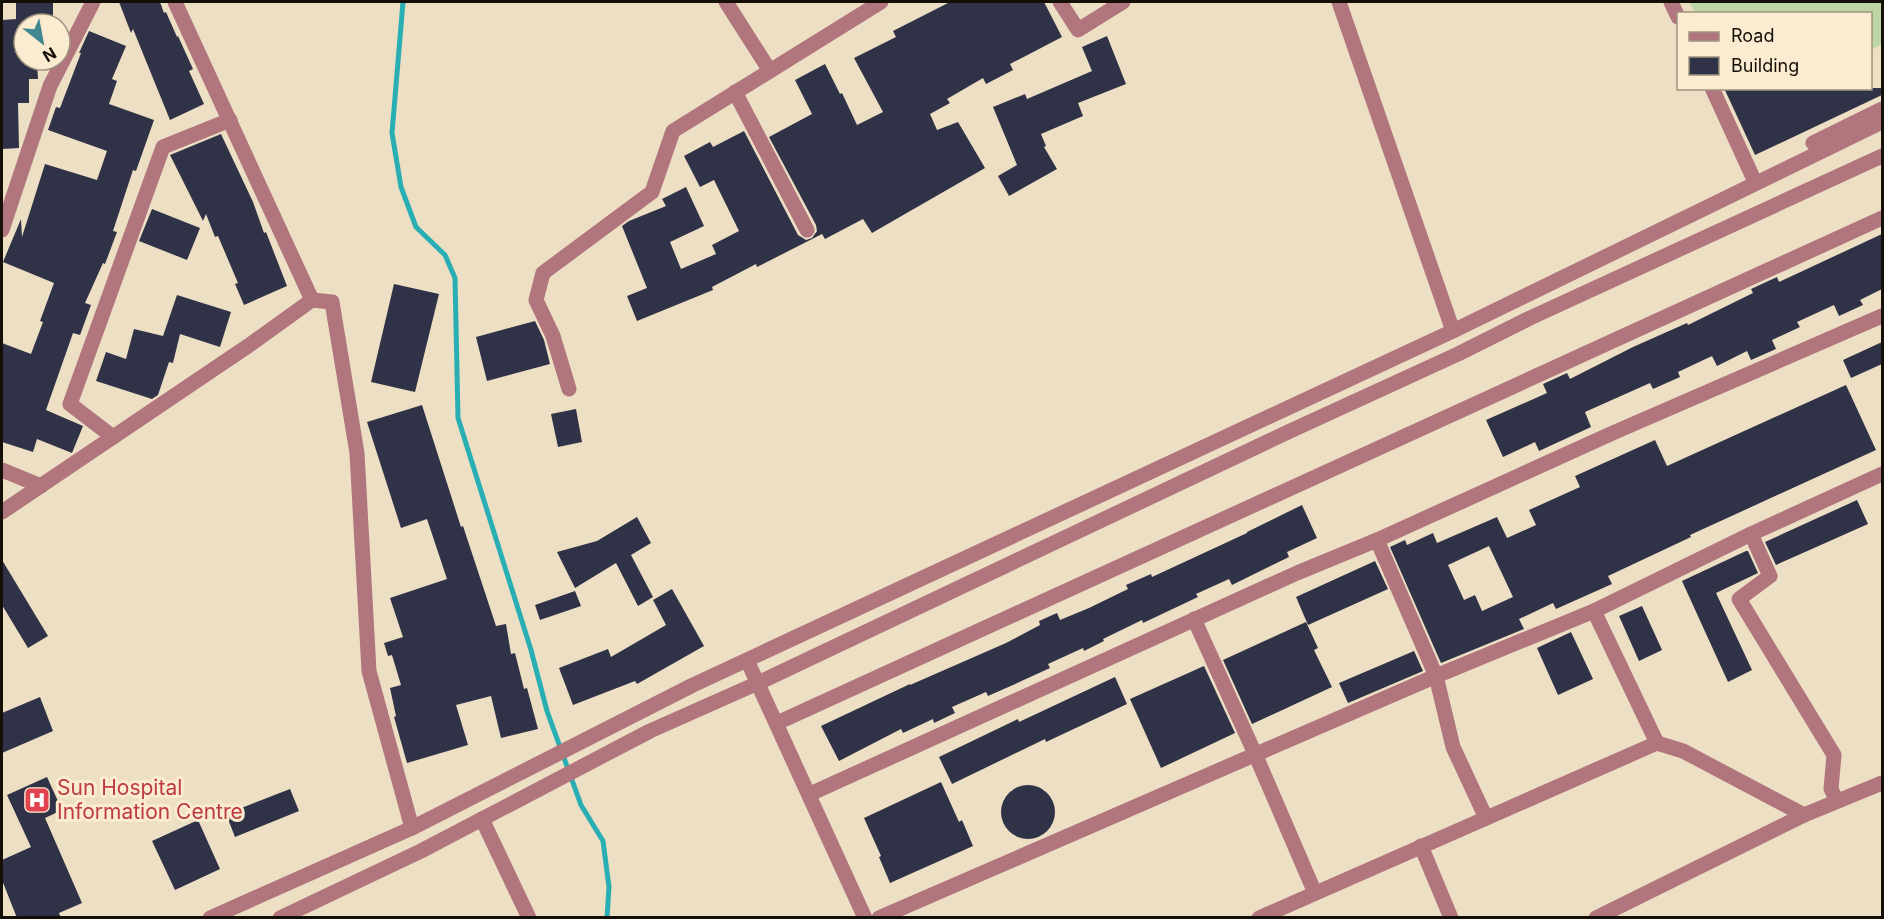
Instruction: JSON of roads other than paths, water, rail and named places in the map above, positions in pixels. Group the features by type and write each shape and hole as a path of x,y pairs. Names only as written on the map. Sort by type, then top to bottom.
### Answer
{"street":[{"path":"2,231 50,86 93,2"},
{"path":"176,2 312,300"},
{"path":"726,2 770,71"},
{"path":"569,389 553,336 536,300 543,273 652,192 673,131 881,2"},
{"path":"1060,2 1078,30 1123,2"},
{"path":"1339,2 1454,330"},
{"path":"1713,90 1754,177"},
{"path":"735,92 807,230"},
{"path":"210,918 412,828 693,685 1454,330 1882,109"},
{"path":"113,437 70,404 163,147 230,120"},
{"path":"1754,177 1882,122"},
{"path":"280,918 421,851 650,731 758,683 1530,318 1882,156"},
{"path":"777,723 1882,218"},
{"path":"2,512 248,346 312,300 332,302 357,453 369,671 412,828"},
{"path":"810,794 1297,573 1377,540 1615,432 1882,316"},
{"path":"2,470 41,486"},
{"path":"879,918 1257,756 1436,676 1594,611 1751,534 1882,474"},
{"path":"1751,534 1770,576 1739,599 1834,755 1831,789 1837,801"},
{"path":"1377,540 1436,676 1452,747 1486,818"},
{"path":"1594,611 1657,743"},
{"path":"1194,619 1257,756 1315,893"},
{"path":"747,660 865,918"},
{"path":"1259,918 1657,743 1683,751 1804,815"},
{"path":"1596,918 1804,815 1882,783"},
{"path":"482,819 529,918"},
{"path":"1421,846 1451,918"}],"waterway":[{"path":"403,2 392,133 401,187 416,227 445,255 455,278 458,418 531,650 547,711 581,805 603,841 609,887 607,918"}],"place":[{"name":"Sun Hospital Information Centre","path":"37,800"}]}
